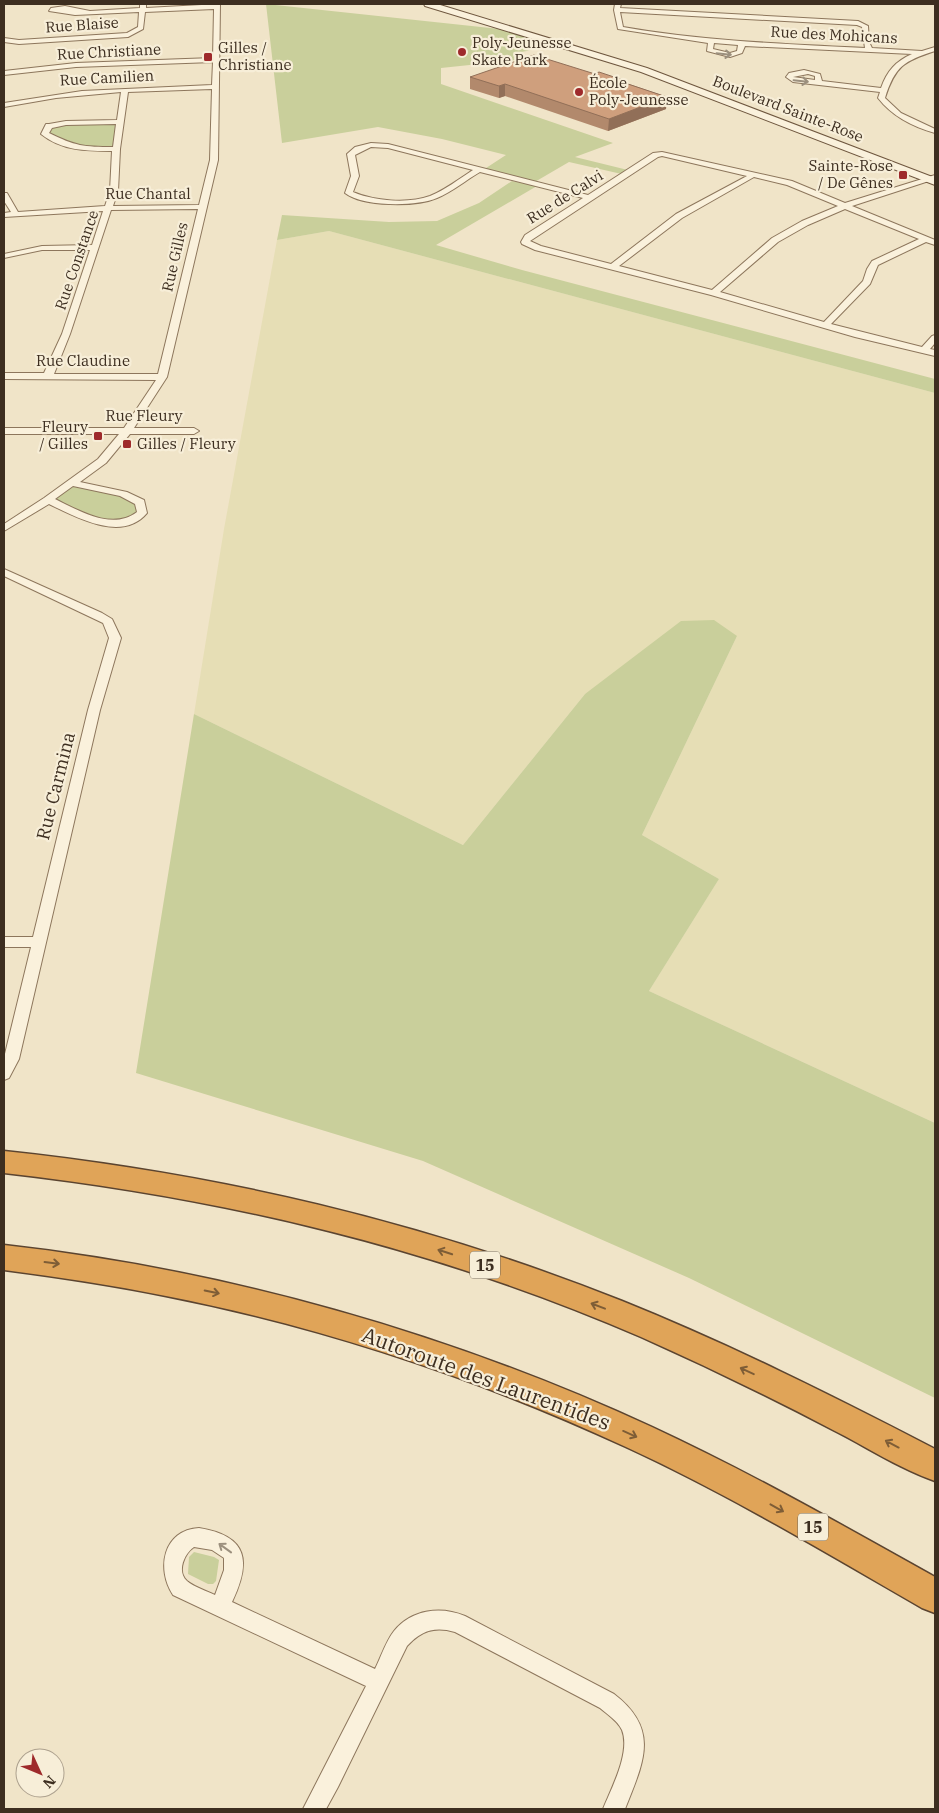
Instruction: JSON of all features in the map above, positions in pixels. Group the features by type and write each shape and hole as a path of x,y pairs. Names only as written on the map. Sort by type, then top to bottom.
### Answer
{"highway":[{"name":"15","path":"4,1162 156,1182 259,1202 377,1232 478,1263 608,1310 716,1356 810,1401 935,1466"},
{"name":"Autoroute des Laurentides","path":"4,1257 105,1270 235,1297 374,1336 475,1370 585,1414 674,1454 768,1503 935,1596"}],"street":[{"name":"Boulevard Sainte-Rose","path":"428,4 644,70 932,179"},
{"path":"88,11 143,7 217,6"},
{"name":"Rue Gilles","path":"4,528 48,500 102,460 127,431 162,377 214,160 214,87 218,36 217,6"},
{"name":"Rue Blaise","path":"4,40 19,42 128,34 141,28 143,7"},
{"path":"618,7 858,23 865,26 866,42 869,49"},
{"name":"Rue des Mohicans","path":"618,7 620,28 642,33 712,41 924,53"},
{"path":"712,41 709,50 730,55 740,52 742,43"},
{"path":"935,49 898,64 888,76 881,98 889,108 900,116 935,131"},
{"name":"Rue Christiane","path":"4,74 76,65 215,60"},
{"path":"819,83 883,90"},
{"name":"Rue Camilien","path":"4,105 41,96 80,92 214,87"},
{"name":"Rue Constance","path":"48,376 66,334 114,191 116,150 125,90"},
{"path":"116,150 83,149 67,146 45,134 49,126 66,123 120,122"},
{"path":"480,169 433,197 421,201 357,197 349,193 355,176 351,154 358,149 371,145 388,146 480,169 591,198"},
{"name":"Rue de Calvi","path":"935,243 789,184 755,174 662,154 656,155 528,237 525,242 538,248 935,353"},
{"path":"613,267 679,216 755,174"},
{"path":"714,293 775,240 805,223 845,206 932,179"},
{"path":"4,195 15,213"},
{"name":"Rue Chantal","path":"4,215 109,208 202,207"},
{"path":"826,325 866,282 870,270 875,263 926,240"},
{"path":"4,256 42,248 96,247"},
{"path":"923,351 935,338"},
{"name":"Rue Claudine","path":"4,376 162,377"},
{"name":"Rue Fleury","path":"4,432 194,431"},
{"path":"48,500 103,522 121,524 135,521 142,513 140,502 123,494 72,483"},
{"name":"Rue Carmina","path":"4,572 98,615 108,621 115,638 94,710 37,942 11,1059 4,1074"},
{"path":"4,942 37,942"},
{"path":"220,1606 379,1681"},
{"path":"314,1809 339,1765 379,1681 405,1633 424,1621 440,1618 458,1623 621,1710 635,1736 632,1762 614,1809"}],"shaded area":[{"path":"329,231 935,393 935,1123 649,991 719,879 642,835 737,636 585,694 463,845 194,714 224,529 277,240"}],"green space":[{"path":"266,4 509,30 550,42 527,51 514,53 516,60 441,68 441,84 613,143 575,157 632,171 626,175 569,162 533,183 483,170 506,155 442,139 378,127 282,143"},
{"path":"120,122 116,149 83,149 45,134 49,126 66,123"},
{"path":"512,181 537,186 436,245 522,270 935,379 935,393 329,231 277,240 282,215 389,222 437,221 479,203"},
{"path":"72,483 123,494 140,502 135,521 103,522 48,500"},
{"path":"714,620 737,636 642,835 719,879 649,991 935,1123 935,1398 689,1278 423,1161 136,1073 194,714 463,845 585,694 681,621"},
{"path":"194,1552 219,1560 216,1581 213,1584 208,1584 188,1574 189,1557"}],"building":[{"path":"534,55 595,74 599,72 667,97 609,119 505,84 499,86 470,77"}],"place":[{"name":"Poly-Jeunesse Skate Park","path":"462,52"},
{"name":"Gilles / Christiane","path":"208,57"},
{"name":"École Poly-Jeunesse","path":"579,92"},
{"name":"Sainte-Rose / De Gênes","path":"903,175"},
{"name":"Fleury / Gilles","path":"98,436"},
{"name":"Gilles / Fleury","path":"127,444"}]}
